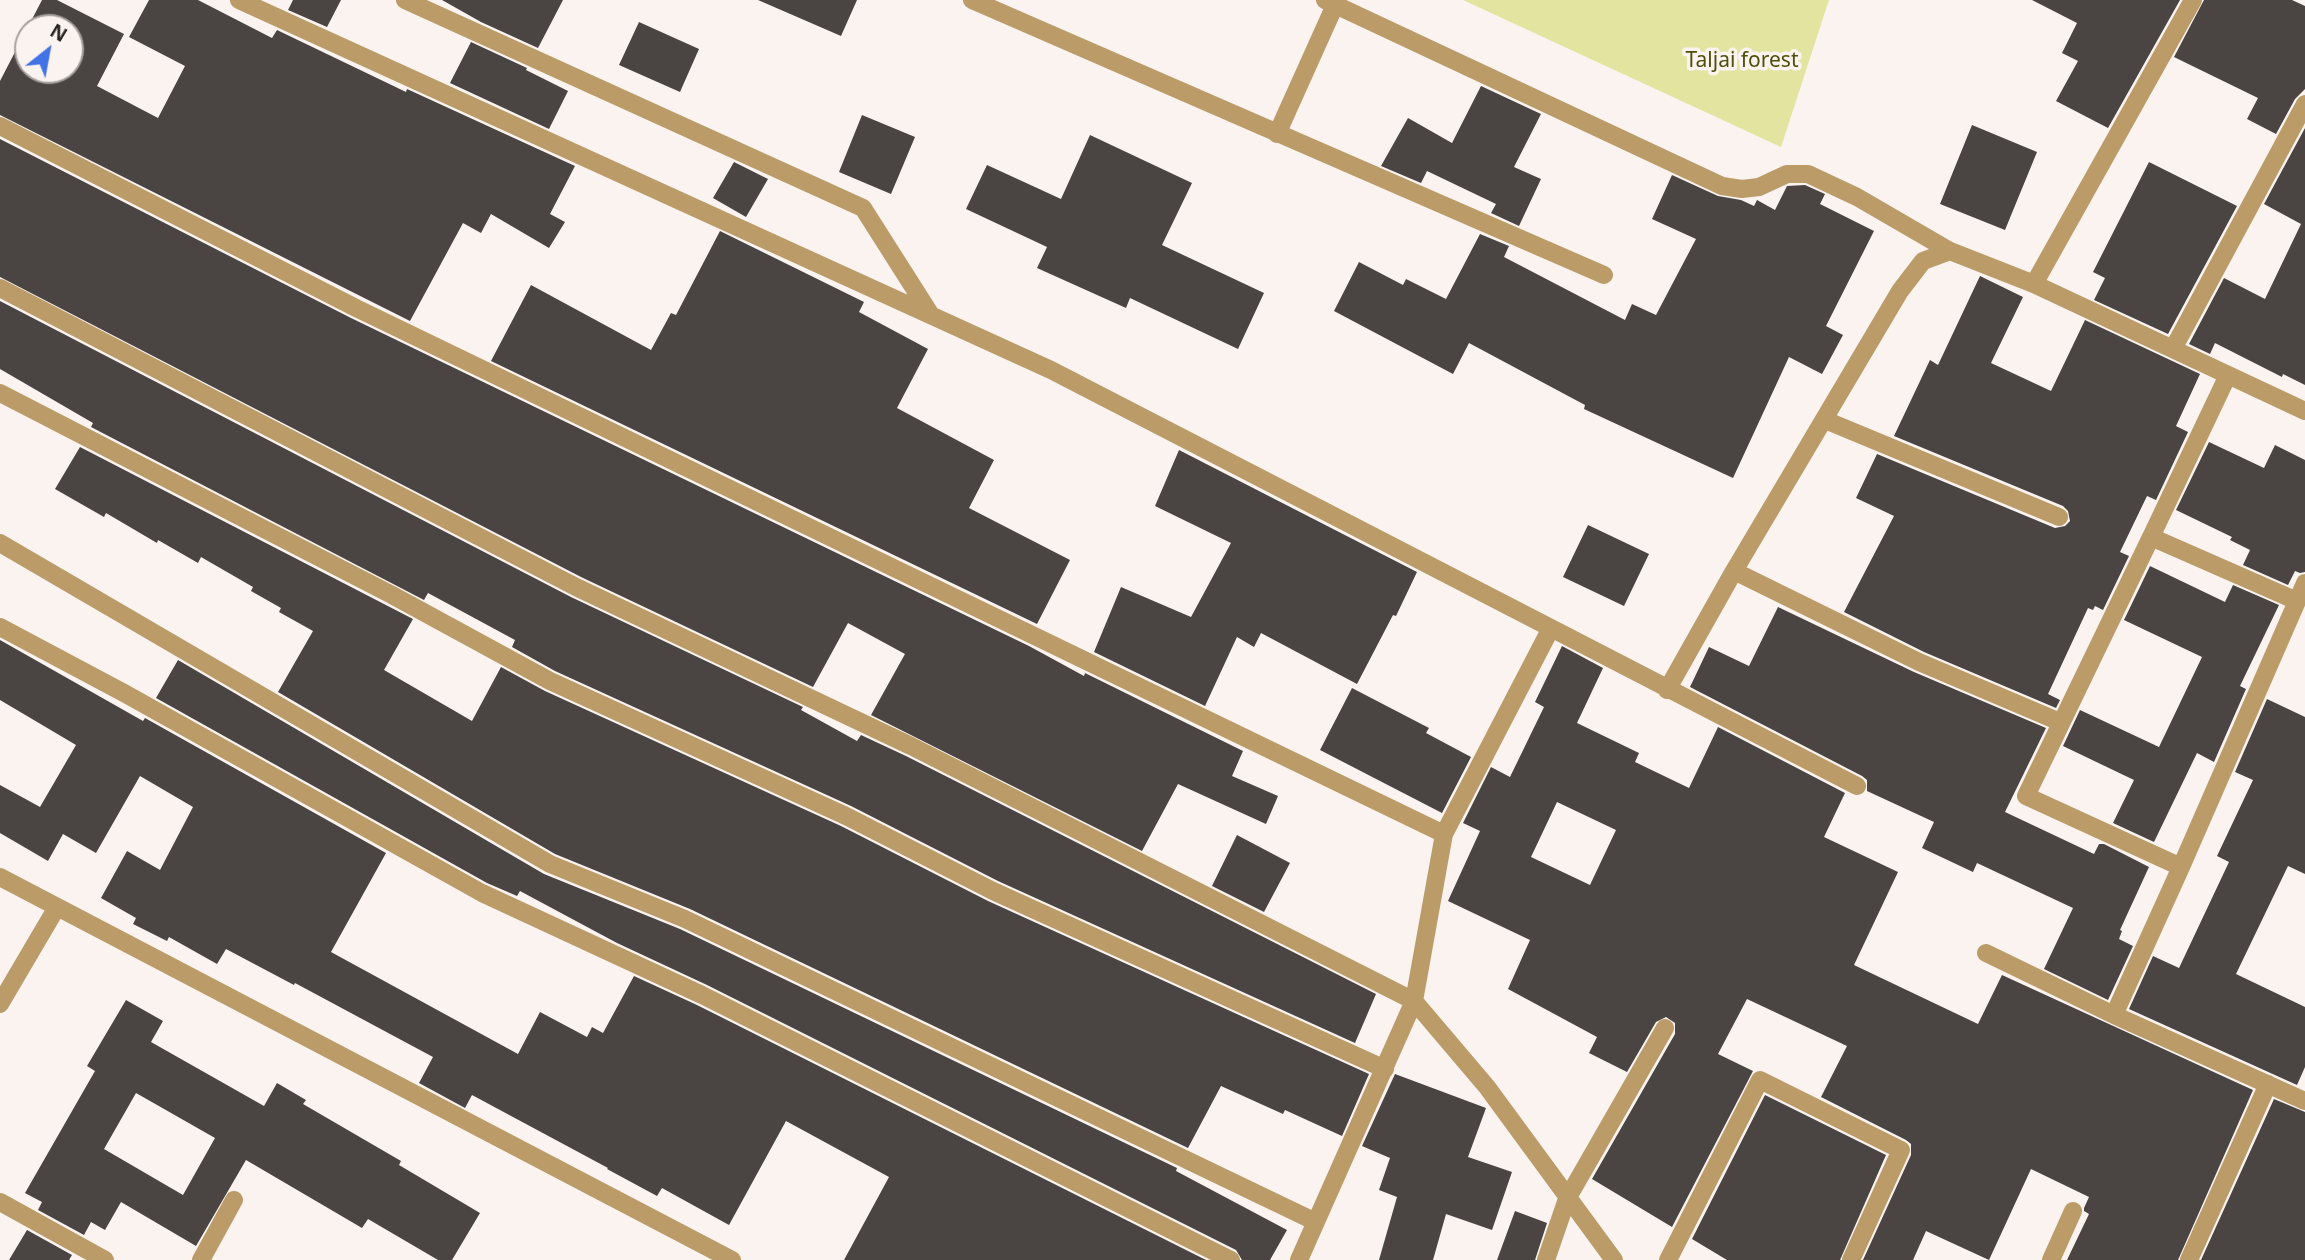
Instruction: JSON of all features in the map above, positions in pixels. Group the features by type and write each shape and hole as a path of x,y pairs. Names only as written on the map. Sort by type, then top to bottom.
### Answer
{"street":[{"path":"239,0 1051,370 1857,786"},
{"path":"405,0 863,208 931,315"},
{"path":"972,0 1604,275"},
{"path":"2034,284 2193,0"},
{"path":"1277,134 1330,2 1722,186 1742,189 1759,187 1787,174 1808,174 1857,197 1950,251 2034,284 2305,411"},
{"path":"2173,349 2305,104"},
{"path":"0,126 356,308 1444,834"},
{"path":"1667,690 1734,571 1900,291 1923,261 1950,251"},
{"path":"0,288 576,587 911,746 1414,1001 1488,1087 1614,1260"},
{"path":"2182,867 2026,796 2228,375"},
{"path":"0,393 392,595 550,681 846,816 993,891 1385,1069"},
{"path":"1825,420 2059,517"},
{"path":"2151,537 2297,601"},
{"path":"0,543 550,864 685,919 1316,1222"},
{"path":"1734,571 1919,662 2060,722"},
{"path":"2114,1015 2182,867 2305,583"},
{"path":"0,627 124,693 482,893 702,995 1231,1260"},
{"path":"1299,1260 1414,1001 1444,834 1551,628"},
{"path":"0,877 732,1260"},
{"path":"0,1004 57,907"},
{"path":"1986,953 2114,1015 2305,1101"},
{"path":"1546,1260 1567,1199 1665,1028"},
{"path":"1668,1260 1760,1080 1901,1150 1851,1260"},
{"path":"2189,1260 2268,1084"},
{"path":"201,1260 234,1200"},
{"path":"0,1202 105,1260"},
{"path":"2051,1260 2073,1211"}],"green space":[{"name":"Taljai forest","path":"1463,0 1829,0 1781,147"}],"building":[{"path":"42,0 57,0 124,34 97,86 158,118 185,66 129,37 149,0 198,0 272,38 277,30 406,92 407,89 575,166 550,214 565,222 549,248 491,214 481,233 463,223 410,321 0,115 0,81 14,54 14,84 84,84 84,14 35,14"},
{"path":"293,0 341,0 327,27 288,10"},
{"path":"442,0 563,0 538,48 481,22"},
{"path":"758,0 857,0 841,36"},
{"path":"2032,0 2180,0 2108,128 2056,101 2078,61 2062,53 2077,23"},
{"path":"2204,0 2292,0 2305,6 2305,89 2295,99 2276,134 2247,119 2258,98 2174,57"},
{"path":"639,22 699,49 680,92 619,65"},
{"path":"471,42 568,91 549,129 450,83"},
{"path":"1481,86 1541,114 1514,167 1541,179 1519,226 1491,213 1496,204 1427,171 1421,183 1381,166 1408,118 1452,143"},
{"path":"862,115 915,137 891,194 839,172"},
{"path":"1972,125 2037,152 2005,230 1940,204"},
{"path":"2305,128 2305,385 2283,374 2282,377 2215,343 2210,354 2189,344 2224,278 2265,299 2301,224 2264,204"},
{"path":"1090,135 1192,183 1162,245 1264,293 1238,349 1130,298 1126,308 1037,268 1047,247 966,209 987,165 1061,199"},
{"path":"0,139 351,318 1243,751 1232,776 1278,796 1266,824 1178,784 1142,851 871,715 905,654 848,623 813,687 581,577 0,277"},
{"path":"734,162 768,179 746,217 713,198"},
{"path":"2149,162 2237,206 2168,334 2094,300 2105,278 2093,272"},
{"path":"1672,175 1718,196 1741,200 1754,206 1757,200 1775,210 1787,186 1805,185 1825,194 1820,204 1874,231 1826,326 1843,335 1822,374 1789,357 1733,478 1584,409 1585,405 1469,343 1453,374 1334,311 1359,262 1403,285 1406,279 1446,299 1480,234 1509,246 1504,257 1625,320 1632,304 1656,315 1696,239 1652,219"},
{"path":"720,231 864,302 859,312 928,349 897,408 994,460 969,508 1070,560 1037,624 491,361 531,285 651,350 671,313 676,315"},
{"path":"1980,276 2023,297 1991,363 2051,391 2085,320 2200,374 2176,426 2188,432 2156,500 2147,496 2120,552 2129,556 2103,610 2095,606 2093,610 2088,608 2048,694 2060,700 2056,708 1924,652 1844,612 1894,516 1856,498 1877,454 2055,528 2065,526 2070,521 2068,511 2063,506 1894,436 1930,360 1938,365"},
{"path":"0,301 571,597 803,707 801,710 857,741 861,735 906,756 1376,994 1355,1043 998,881 851,806 555,671 512,647 515,640 428,593 424,600 91,427 93,423 0,369"},
{"path":"2209,442 2264,468 2275,445 2305,460 2305,572 2295,571 2288,585 2243,565 2250,550 2230,540 2232,537 2176,510"},
{"path":"80,447 413,619 384,670 472,721 501,667 545,691 841,826 988,901 1369,1074 1342,1136 1285,1110 1283,1114 1221,1086 1188,1148 690,909 555,854 278,692 313,631 279,612 281,608 251,591 253,587 201,557 198,563 106,513 104,517 55,489"},
{"path":"1179,450 1417,572 1396,616 1393,615 1357,684 1261,633 1254,647 1237,637 1205,706 1094,652 1121,587 1191,617 1231,543 1155,506"},
{"path":"1588,525 1649,554 1624,606 1563,577"},
{"path":"2150,566 2225,602 2233,585 2279,605 2240,686 2246,689 2214,762 2197,753 2154,842 2113,823 2134,780 2063,746 2080,710 2159,747 2202,657 2124,620"},
{"path":"1778,607 1914,672 2046,728 2005,812 2094,854 2099,844 2104,844 2149,867 2120,930 2119,939 2133,946 2108,1000 2044,969 2073,908 1977,863 1973,872 1922,848 1934,822 1867,791 1867,780 1862,776 1690,687 1709,647 1749,666"},
{"path":"0,640 386,853 331,952 518,1054 540,1012 587,1037 592,1027 603,1033 634,976 1206,1260 844,1260 889,1177 786,1121 729,1225 662,1188 657,1196 472,1095 465,1108 419,1083 433,1057 226,949 217,964 169,937 167,941 133,924 136,918 101,898 127,851 160,870 193,807 140,776 96,853 63,834 48,861 0,833 0,785 40,807 76,745 0,700"},
{"path":"1562,646 1603,668 1577,723 1639,753 1635,762 1689,788 1718,727 1845,793 1824,837 1898,872 1854,965 1978,1024 2002,975 2253,1090 2178,1260 2067,1260 2089,1214 2084,1208 2089,1197 2031,1169 1989,1260 1926,1231 1913,1260 1863,1260 1911,1155 1911,1144 1821,1097 1847,1046 1747,999 1718,1054 1753,1071 1672,1227 1592,1179 1675,1034 1675,1023 1666,1017 1656,1022 1627,1072 1589,1053 1597,1037 1508,989 1530,940 1448,901 1480,831 1463,823 1491,767 1510,777 1544,707 1535,702","holes":["1557,802 1616,830 1590,885 1531,857"]},
{"path":"178,660 544,874 680,929 1177,1168 1176,1171 1287,1230 1270,1260 1242,1260 1236,1250 707,985 617,943 520,891 517,896 487,883 156,698"},
{"path":"1352,688 1429,728 1426,733 1471,757 1442,813 1320,750"},
{"path":"2267,699 2305,717 2305,874 2288,866 2236,974 2305,1007 2305,1067 2297,1085 2129,1009 2153,956 2179,968 2229,862 2217,856 2253,780 2235,772"},
{"path":"1237,835 1290,863 1264,912 1212,886"},
{"path":"126,1000 163,1021 151,1042 264,1106 277,1083 306,1100 303,1104 401,1161 399,1165 480,1213 452,1260 438,1260 368,1219 362,1228 246,1160 196,1246 121,1202 105,1230 91,1222 84,1235 38,1210 42,1202 25,1193 95,1071 87,1066","holes":["136,1093 215,1138 183,1195 104,1149"]},
{"path":"1395,1074 1486,1108 1468,1157 1512,1172 1492,1230 1446,1214 1433,1260 1379,1260 1397,1197 1379,1190 1390,1158 1362,1146"},
{"path":"1765,1095 1886,1155 1840,1260 1727,1260 1692,1239"},
{"path":"2274,1099 2305,1112 2305,1260 2201,1260"},
{"path":"1515,1211 1547,1223 1535,1260 1497,1260"},
{"path":"27,1230 72,1255 69,1260 9,1260"}]}
